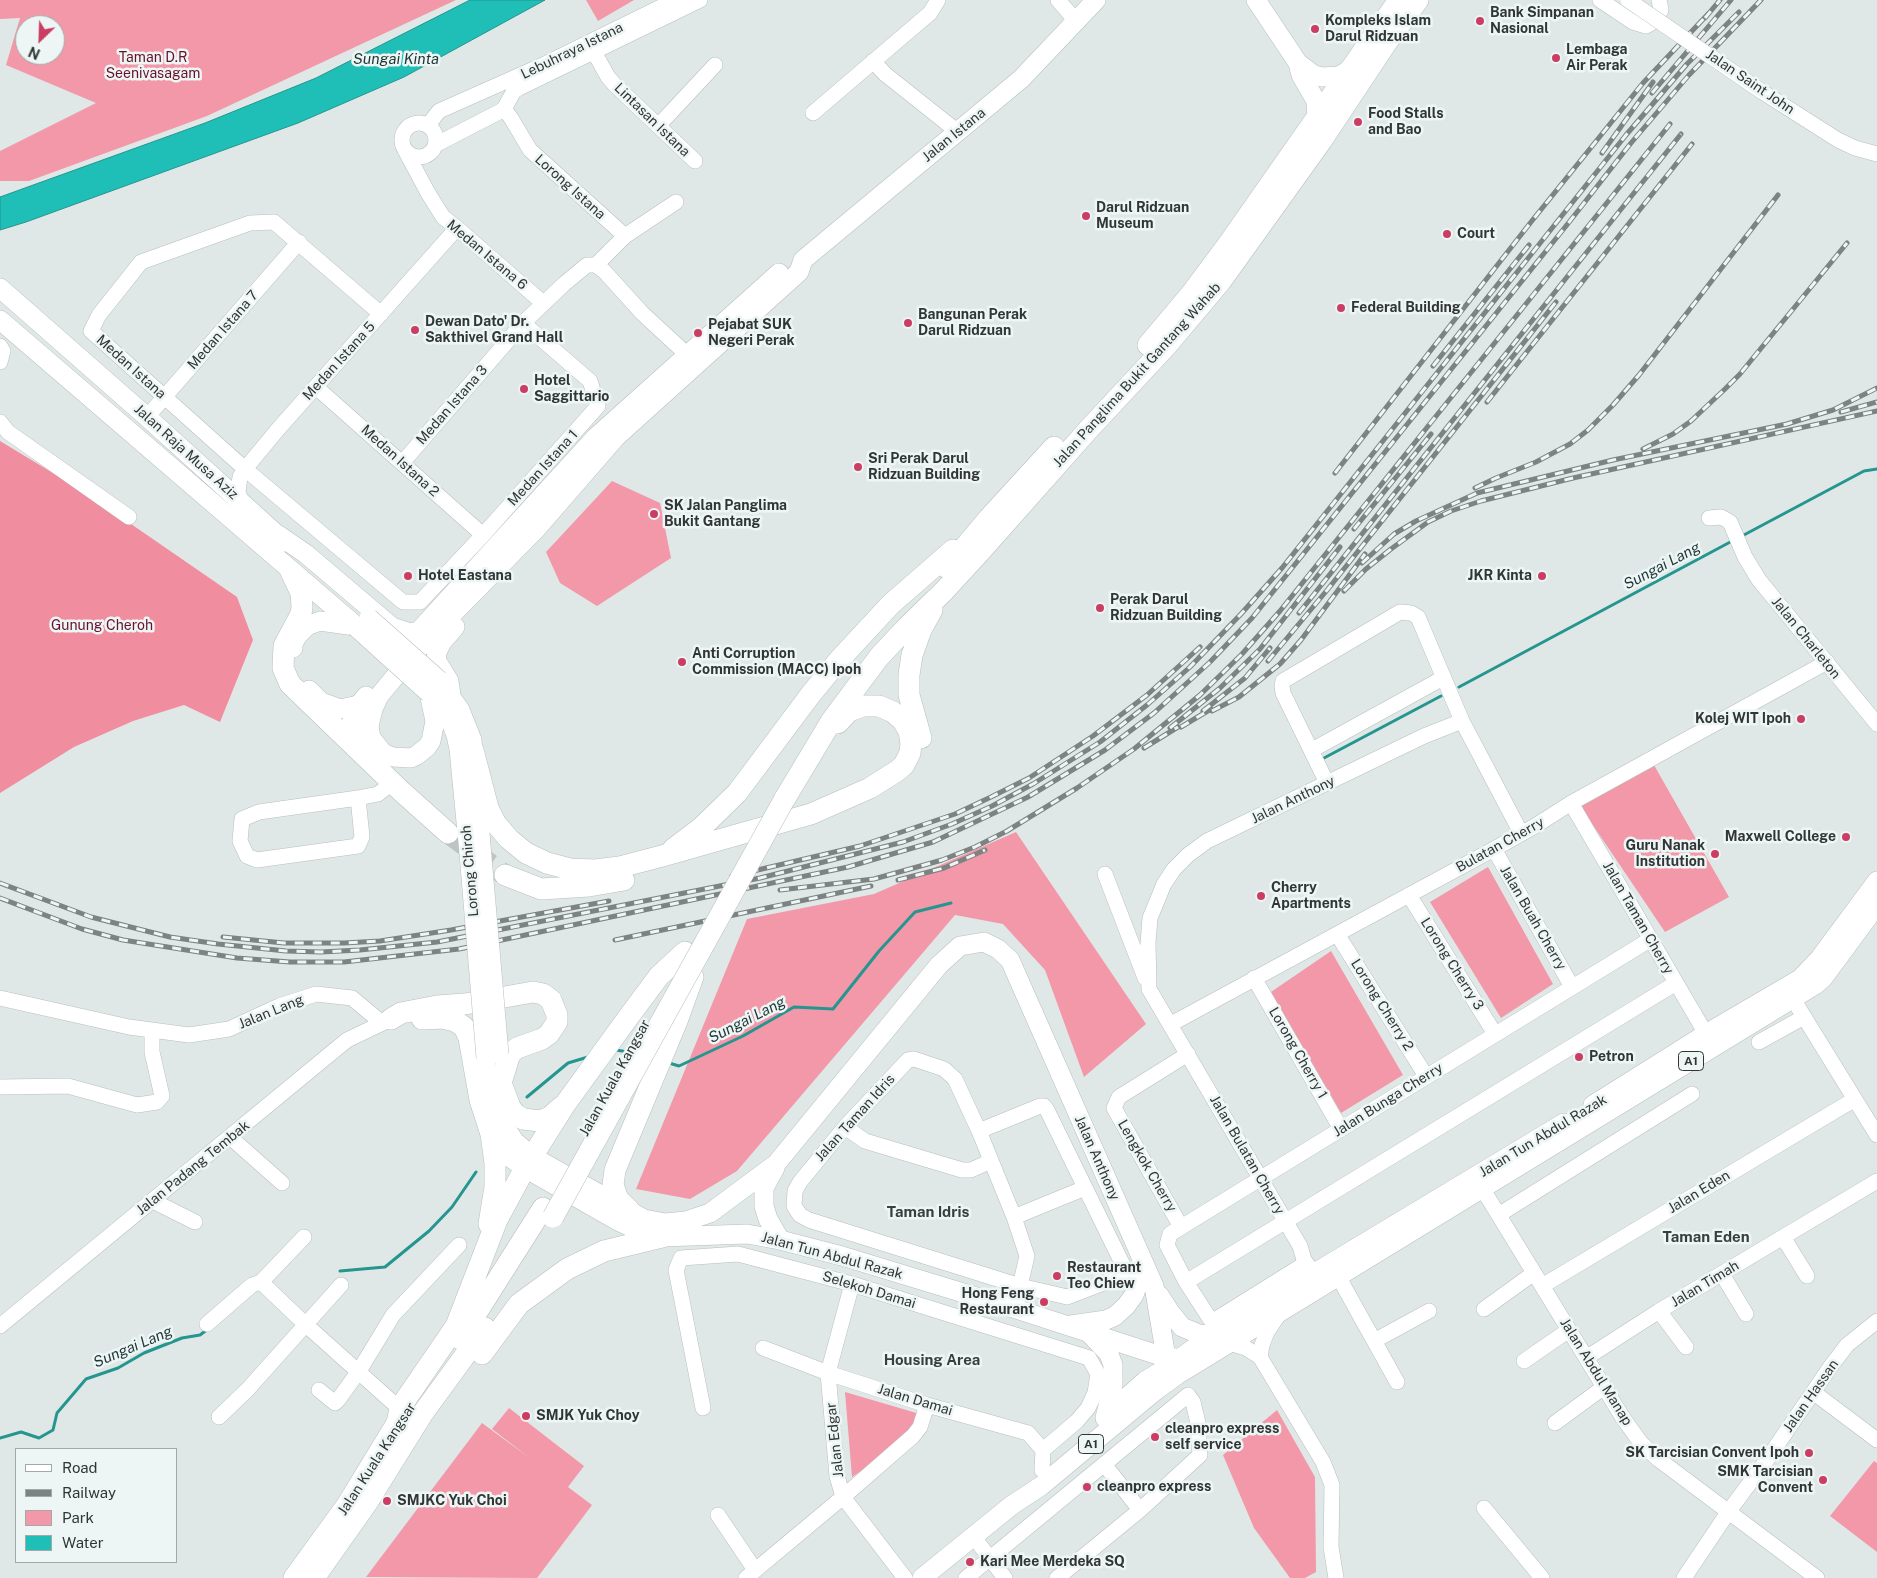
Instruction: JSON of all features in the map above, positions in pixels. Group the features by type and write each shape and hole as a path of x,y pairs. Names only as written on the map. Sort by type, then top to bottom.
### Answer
{"highway":[{"name":"Jalan Panglima Bukit Gantang Wahab","path":"940,585 989,518 1158,334 1186,300 1229,243 1399,0"},
{"name":"Jalan Panglima Bukit Gantang Wahab","path":"940,585 1168,344 1221,281 1326,134 1382,49 1418,0"},
{"path":"662,856 702,827 737,793 811,694 839,660 891,604 989,518"},
{"path":"291,572 301,593 302,607 301,614 284,646 283,659 286,676 296,692 448,833"},
{"name":"Jalan Kuala Kangsar","path":"294,1578 347,1505 398,1416 464,1333 543,1208 685,952 779,796 809,758 840,709 879,657 907,627 940,585"},
{"name":"Jalan Kuala Kangsar","path":"319,1574 367,1503 423,1413 492,1318 553,1217 704,944 822,711 870,648 940,585"},
{"path":"505,875 541,889 589,886 622,880 716,856 830,818 899,784 910,775 917,763 920,752 920,734 910,695 909,675 912,655 940,585"},
{"path":"355,746 352,724 359,704"},
{"path":"473,750 488,808 496,824 509,839 526,853 547,863 563,867 595,870 620,867 811,814 870,788 897,771 904,765 912,744 909,732 903,721 892,712 879,706 863,706 849,710 809,758"},
{"path":"630,1211 618,1199 612,1185 615,1170 677,1022 704,944"},
{"path":"398,1416 456,1326 497,1220 529,1162 566,1103 659,976 685,952"},
{"path":"386,1021 401,1013 438,1006 465,1004 533,992 543,994 551,1000 557,1022 549,1034 542,1039 516,1048 510,1054 501,1082 510,1107 515,1114 523,1119 540,1121 550,1117 566,1103"},
{"path":"386,1021 444,1018 455,1021 464,1027 469,1038 480,1100 491,1134 495,1163 495,1187 483,1256"},
{"path":"367,1503 400,1464 519,1304 567,1269 604,1251 662,1237"}],"main road":[{"name":"Jalan Istana","path":"692,359 799,272 803,260 1021,79 1096,0"},
{"path":"1256,0 1298,63 1314,75 1322,77 1339,76 1351,68"},
{"path":"1298,63 1301,75 1316,101 1317,117"},
{"name":"Jalan Raja Musa Aziz","path":"0,288 148,417 276,534 360,624"},
{"name":"Jalan Raja Musa Aziz","path":"0,320 291,572 360,624"},
{"path":"276,534 306,554 392,627 410,633 419,631 596,437 692,359"},
{"path":"537,528 417,650 379,696 373,709 369,726 371,738 383,753 393,757 411,758 427,747 431,741 439,689 449,681 436,660 437,652 442,642 616,437 692,359"},
{"path":"439,689 360,624 320,621 307,626 293,644 292,660 295,674 300,682 321,702 340,709 359,704 413,643 426,632 549,499 596,437"},
{"name":"Lorong Chiroh","path":"439,689 467,724 473,750 475,855"},
{"name":"Lorong Chiroh","path":"439,689 444,708 456,735 475,855 493,1056"},
{"name":"Jalan Tun Abdul Razak","path":"1025,1496 1041,1486 1222,1338 1415,1213 1610,1095 1706,1034 1800,979 1824,952 1877,881"},
{"path":"1876,908 1873,904 1877,889"},
{"path":"1824,952 1835,943 1858,913 1871,906 1876,908"},
{"name":"Jalan Tun Abdul Razak","path":"1025,1496 1042,1470 1145,1381 1170,1362 1283,1309 1323,1272 1482,1188 1815,985 1823,978 1876,908"},
{"name":"Jalan Anthony","path":"776,1164 939,965 960,946 984,942 998,949 1010,960 1154,1286 1170,1362"},
{"path":"491,1134 493,1056"},
{"name":"Jalan Tun Abdul Razak","path":"493,1056 501,1082 505,1127 529,1162"},
{"name":"Jalan Tun Abdul Razak","path":"491,1134 496,1144 506,1154 529,1162 618,1221 641,1232 662,1237 747,1234 780,1240 842,1256 1016,1309 1170,1362"},
{"path":"1415,1213 1428,1208 1463,1187 1476,1185 1482,1188 1482,1182 1486,1175 1506,1158"},
{"path":"529,1162 644,1219 665,1223 686,1221 710,1213 776,1164"},
{"path":"776,1164 764,1188 764,1206 768,1219 780,1240"},
{"path":"1067,1325 1106,1320 1121,1311 1134,1295 1142,1259"},
{"path":"1154,1286 1182,1327 1201,1335 1222,1338"},
{"path":"1090,1334 1109,1354 1113,1365 1113,1385 1104,1418"},
{"path":"1155,1391 1170,1362"},
{"path":"922,1578 1025,1496"}],"street":[{"name":"Lebuhraya Istana","path":"430,126 439,111 545,64 675,0"},
{"path":"458,228 443,205 426,167 431,150 435,135 430,126 419,122 409,126 403,134 402,140 405,150 418,157 431,150 504,109 514,91 519,88 700,0"},
{"path":"813,112 930,13 938,0"},
{"path":"1058,0 1076,21"},
{"path":"1600,0 1633,22 1646,26 1653,22 1661,10 1659,0"},
{"name":"Jalan Saint John","path":"1628,0 1826,127 1857,142 1877,148"},
{"name":"Jalan Saint John","path":"1638,0 1838,140 1855,148 1877,154"},
{"name":"Lintasan Istana","path":"594,52 608,76 695,161"},
{"path":"873,61 885,74 958,132"},
{"path":"658,126 715,65"},
{"name":"Lebuhraya Istana","path":"414,123 433,108 467,99"},
{"name":"Lorong Istana","path":"504,109 530,150 625,236"},
{"name":"Medan Istana 6","path":"405,150 443,217 543,303"},
{"name":"Medan Istana 3","path":"402,463 523,323 543,303 625,236 676,202"},
{"name":"Medan Istana","path":"381,314 274,222 250,223 141,262 99,315 91,331 245,469 403,602"},
{"name":"Medan Istana 5","path":"242,503 238,492 240,476 245,469 458,228"},
{"name":"Medan Istana 7","path":"148,417 299,242"},
{"path":"590,266 604,271 643,314 692,359"},
{"name":"Medan Istana 1","path":"403,602 420,602 483,535 598,406 590,381 523,323"},
{"path":"0,346 3,351 0,362"},
{"name":"Medan Istana 2","path":"316,387 483,535"},
{"path":"0,422 8,432 129,517"},
{"name":"Jalan Charleton","path":"1709,518 1721,517 1730,522 1745,557 1758,580 1877,724"},
{"path":"1327,783 1283,693 1283,681 1400,612 1411,613 1418,617 1462,721 1521,834"},
{"name":"Bulatan Cherry","path":"1171,1024 1494,849 1571,803 1827,662"},
{"path":"1312,750 1443,678"},
{"name":"Jalan Anthony","path":"1149,988 1148,943 1150,918 1164,884 1174,868 1188,855 1207,841 1424,736 1462,721"},
{"path":"358,798 362,837 358,846 257,860 247,856 240,841 242,819 259,812 378,794 393,782"},
{"name":"Jalan Taman Cherry","path":"1571,803 1706,1034"},
{"name":"Jalan Buah Cherry","path":"1494,849 1572,987"},
{"path":"1105,874 1149,988 1171,1024"},
{"name":"Lorong Cherry 3","path":"1409,895 1495,1034"},
{"name":"Lorong Cherry 2","path":"1337,934 1426,1076"},
{"name":"Jalan Bunga Cherry","path":"1323,1272 1214,1321 1210,1319 1186,1282 1167,1245 1170,1234 1181,1227 1651,939"},
{"name":"Lorong Cherry 1","path":"1254,978 1341,1129"},
{"path":"1186,1282 1676,983"},
{"name":"Jalan Lang","path":"0,998 129,1027 189,1035 229,1030 279,1006 316,994 352,998 386,1021"},
{"path":"1793,999 1877,1135"},
{"path":"1759,1042 1804,1017"},
{"name":"Jalan Padang Tembak","path":"1,1324 347,1040 386,1021"},
{"name":"Jalan Bulatan Cherry","path":"1171,1024 1300,1246 1323,1272 1374,1341 1397,1382"},
{"path":"0,1087 68,1086 137,1105 156,1102 162,1096 152,1052 152,1030"},
{"name":"Lengkok Cherry","path":"1181,1227 1114,1108 1119,1096 1188,1054"},
{"name":"Jalan Taman Idris","path":"1016,1309 1027,1256 1014,1217 979,1131 950,1073 944,1069 914,1059 908,1060 845,1127 800,1182 795,1191 794,1202 797,1211 804,1218 1020,1286"},
{"path":"1500,1214 1692,1094"},
{"name":"Jalan Eden","path":"1484,1309 1855,1099"},
{"path":"979,1131 1044,1106 1124,1267 1123,1273 1119,1277 1067,1297 1020,1286"},
{"path":"845,1127 865,1141 962,1170 971,1170 991,1160"},
{"path":"230,1137 282,1183"},
{"name":"Jalan Timah","path":"1586,1358 1659,1311 1877,1181"},
{"path":"1014,1217 1085,1188"},
{"name":"Jalan Abdul Manap","path":"1482,1188 1500,1214 1604,1388 1641,1443 1658,1459 1818,1578"},
{"path":"153,1201 195,1222"},
{"path":"842,1256 849,1232"},
{"path":"207,1324 252,1285 261,1282 304,1237"},
{"path":"1783,1237 1807,1276"},
{"path":"319,1390 335,1403 359,1371 393,1315 460,1245"},
{"path":"1300,1246 1314,1257 1323,1272"},
{"name":"Selekoh Damai","path":"702,1408 676,1270 681,1258 738,1254 852,1284 1089,1358 1098,1374 1095,1393 1088,1408 1077,1421 1043,1450"},
{"path":"1722,1274 1746,1314"},
{"path":"261,1282 305,1324 359,1371 398,1416"},
{"name":"Jalan Edgar","path":"852,1284 828,1373 838,1476 843,1497 905,1578"},
{"path":"929,1308 935,1284"},
{"path":"218,1417 248,1389 341,1285"},
{"path":"1260,1357 1267,1332 1283,1309"},
{"path":"1374,1341 1429,1311"},
{"path":"1659,1311 1686,1347"},
{"name":"Jalan Hassan","path":"1684,1578 1729,1511 1847,1345 1877,1321"},
{"path":"1524,1361 1569,1330"},
{"path":"1222,1338 1246,1348 1260,1357 1323,1462 1332,1485 1331,1547 1336,1578"},
{"name":"Jalan Damai","path":"763,1348 828,1373 1028,1433 1043,1450"},
{"path":"1556,1423 1604,1388"},
{"path":"1813,1392 1877,1440"},
{"path":"966,1578 1188,1395 1193,1402 1198,1423 1200,1455 1140,1510 1057,1578"},
{"path":"718,1515 751,1574 843,1497 917,1431 927,1404"},
{"path":"1042,1470 1043,1450"},
{"path":"1104,1464 1140,1510"},
{"path":"1484,1508 1542,1578"},
{"path":"973,1536 1005,1578"}],"green space":[{"name":"Taman D.R Seenivasagam","path":"0,0 456,0 207,116 29,181 0,181 0,151 96,103 6,65 15,35 15,65 65,65 65,15 15,15 15,18 0,19"},
{"path":"586,0 634,0 598,21"},
{"name":"Gunung Cheroh","path":"0,441 86,493 237,597 253,640 220,722 184,705 133,721 74,747 0,793"},
{"path":"612,481 660,503 671,558 597,606 560,583 546,552"},
{"path":"1654,765 1729,897 1665,932 1580,806"},
{"path":"1016,832 1146,1024 1084,1077 1045,970 1003,924 955,915 737,1171 690,1199 636,1189 747,919 874,894"},
{"path":"1488,867 1553,984 1501,1018 1430,902"},
{"path":"1331,951 1403,1075 1341,1113 1271,992"},
{"path":"845,1392 930,1417 917,1433 852,1477"},
{"path":"509,1408 584,1466 568,1487 592,1505 537,1578 366,1577 482,1423 531,1459 492,1429"},
{"path":"1277,1410 1315,1477 1316,1572 1305,1578 1290,1578 1254,1528 1223,1455"},
{"path":"1874,1461 1877,1463 1877,1552 1830,1516"}],"water":[{"name":"Sungai Kinta","path":"470,0 545,0 404,77 298,123 0,230 0,197 205,123 316,78"}],"waterway":[{"name":"Sungai Lang","path":"1742,536 1864,471 1877,469"},
{"name":"Sungai Lang","path":"1459,687 1734,540"},
{"name":"Sungai Lang","path":"1324,758 1441,696"},
{"name":"Sungai Lang","path":"669,1063 679,1066 743,1036 794,1007 833,1009 879,951 915,912 951,903"},
{"name":"Sungai Lang","path":"616,1050 634,1053"},
{"name":"Sungai Lang","path":"527,1097 568,1063 588,1057"},
{"name":"Sungai Lang","path":"340,1271 385,1267 429,1231 452,1207 476,1172"},
{"name":"Sungai Lang","path":"0,1438 21,1432 39,1438 53,1430 57,1413 86,1379 118,1368 144,1353 182,1338 200,1335 208,1329"}],"tunnel":[{"path":"448,833 505,875"}],"railway":[{"path":"1705,18 1720,0"},
{"path":"1652,93 1731,0"},
{"path":"0,898 82,929 123,940 237,958 290,962 344,962 459,949 848,867 933,842 1028,797 1105,750 1154,713 1210,662 1252,618 1631,143 1689,75 1761,0"},
{"path":"0,883 91,917 170,937 286,951 360,950 437,942 760,878 903,842 952,824 992,806 1033,784 1100,742 1147,705 1190,667 1241,614 1282,568 1626,135 1687,64 1739,12"},
{"path":"1335,473 1531,222 1643,83 1709,13"},
{"path":"1602,153 1653,82"},
{"path":"780,890 874,879 942,860 975,847 1007,831 1077,788 1134,749 1200,695 1242,654 1280,611 1670,124"},
{"path":"1299,613 1681,134"},
{"path":"1487,402 1692,144"},
{"path":"1475,488 1536,462 1570,444 1588,430 1639,375 1778,195"},
{"path":"1643,449 1673,434 1691,421 1740,374 1847,243"},
{"path":"1433,366 1529,245"},
{"path":"1268,661 1328,589 1556,302"},
{"path":"1362,563 1394,534 1416,521 1477,493 1613,460 1787,424 1833,410 1877,388"},
{"path":"1841,412 1877,402"},
{"path":"1344,591 1366,569 1391,549 1428,522 1451,511 1481,501 1573,478 1877,411"},
{"path":"1354,529 1431,434"},
{"path":"1170,728 1220,688 1260,649 1340,547"},
{"path":"1212,711 1239,697 1280,664 1301,640 1365,554"},
{"path":"732,876 860,846 955,814 991,797 1029,778 1093,736 1147,695 1200,647"},
{"path":"1203,711 1245,678 1270,648"},
{"path":"1181,727 1211,709"},
{"path":"1144,748 1178,727"},
{"path":"898,880 944,868 985,850"},
{"path":"615,940 871,886"},
{"path":"223,937 284,943 380,941 609,901"}],"place":[{"name":"Bank Simpanan Nasional","path":"1480,21"},
{"name":"Kompleks Islam Darul Ridzuan","path":"1315,29"},
{"name":"Lembaga Air Perak","path":"1556,58"},
{"name":"Food Stalls and Bao","path":"1358,122"},
{"name":"Darul Ridzuan Museum","path":"1086,216"},
{"name":"Court","path":"1447,234"},
{"name":"Federal Building","path":"1341,308"},
{"name":"Bangunan Perak Darul Ridzuan","path":"908,323"},
{"name":"Dewan Dato' Dr. Sakthivel Grand Hall","path":"415,330"},
{"name":"Pejabat SUK Negeri Perak","path":"698,333"},
{"name":"Hotel Saggittario","path":"524,389"},
{"name":"Sri Perak Darul Ridzuan Building","path":"858,467"},
{"name":"SK Jalan Panglima Bukit Gantang","path":"654,514"},
{"name":"Hotel Eastana","path":"408,576"},
{"name":"JKR Kinta","path":"1542,576"},
{"name":"Perak Darul Ridzuan Building","path":"1100,608"},
{"name":"Anti Corruption Commission (MACC) Ipoh","path":"682,662"},
{"name":"Kolej WIT Ipoh","path":"1801,719"},
{"name":"Maxwell College","path":"1846,837"},
{"name":"Guru Nanak Institution","path":"1715,854"},
{"name":"Cherry Apartments","path":"1261,896"},
{"name":"Petron","path":"1579,1057"},
{"name":"Restaurant Teo Chiew","path":"1057,1276"},
{"name":"Hong Feng Restaurant","path":"1044,1302"},
{"name":"SMJK Yuk Choy","path":"526,1416"},
{"name":"cleanpro express self service","path":"1155,1437"},
{"name":"SK Tarcisian Convent Ipoh","path":"1809,1453"},
{"name":"SMK Tarcisian Convent","path":"1823,1480"},
{"name":"cleanpro express","path":"1087,1487"},
{"name":"SMJKC Yuk Choi","path":"387,1501"},
{"name":"Kari Mee Merdeka SQ","path":"970,1562"}],"district":[{"name":"Taman Idris","path":"928,1212"},
{"name":"Taman Eden","path":"1706,1237"},
{"name":"Housing Area","path":"932,1360"}]}
